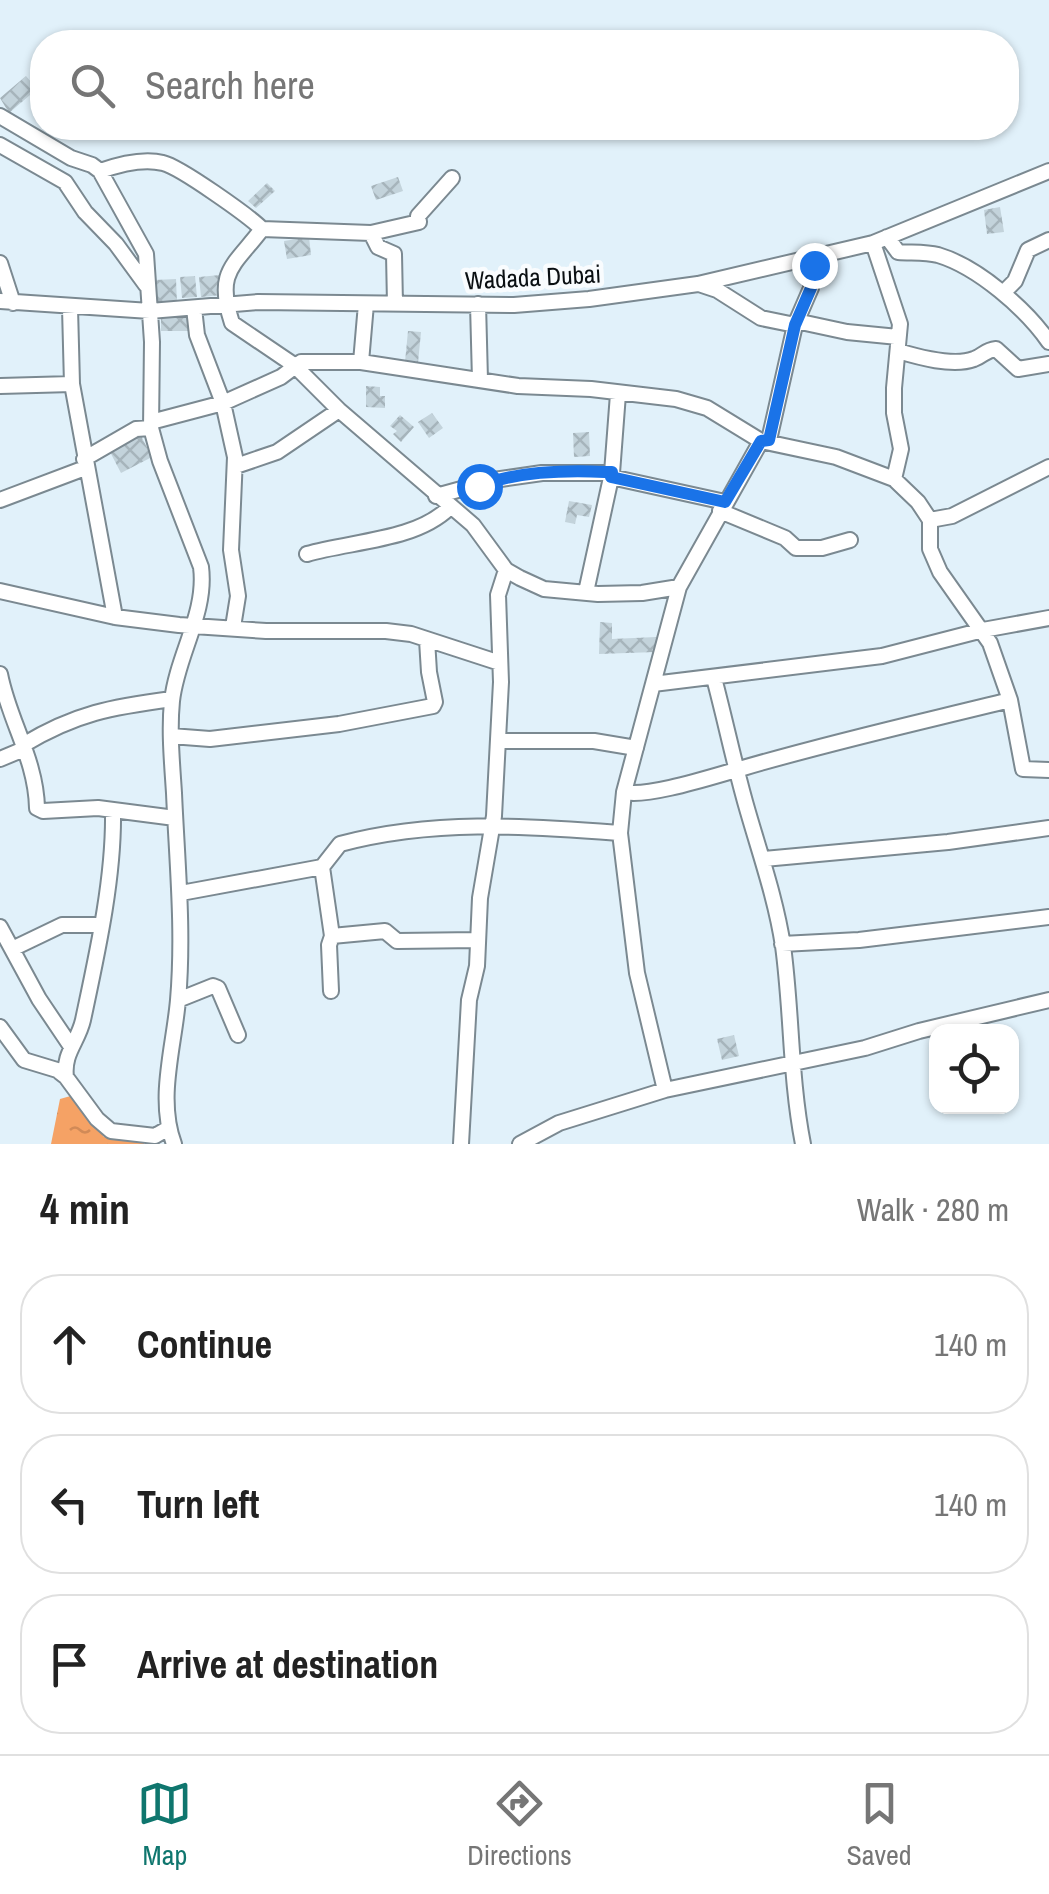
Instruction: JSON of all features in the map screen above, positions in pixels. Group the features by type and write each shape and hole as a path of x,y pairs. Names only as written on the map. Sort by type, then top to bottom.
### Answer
{"street":[{"path":"0,116 30,131"},
{"path":"0,1028 24,1060 58,1070 97,1120 111,1131 170,1137 168,1078 178,1000 180,893 172,699 181,657 194,625 202,567 160,462 151,425 146,254 100,171 44,140"},
{"path":"0,145 65,182 84,212 116,244 146,285"},
{"path":"100,171 120,164 163,163 250,217 262,229 371,232 419,222 418,216 452,178"},
{"name":"Wadada Dubai","path":"7,302 150,311 227,303 478,304 589,299 698,284 880,240 1049,171"},
{"path":"262,229 231,264 226,276 227,303 237,330 294,365 339,410 473,525 506,570 544,588 642,593 679,588"},
{"path":"371,232 378,248 394,254 395,304"},
{"path":"880,240 898,252 936,254 1006,291 1015,307 1049,342"},
{"path":"880,240 900,324 894,412 900,449 894,479"},
{"path":"1006,291 1015,281 1028,250 1049,240"},
{"path":"665,1090 637,972 620,833 624,792 679,588 723,506 765,440 796,323 811,288 812,257"},
{"path":"0,263 7,302"},
{"path":"698,284 717,290 761,318 847,332 958,361 976,359 989,349 996,349 1018,369 1049,364"},
{"path":"361,362 366,304"},
{"path":"478,304 480,380"},
{"path":"70,308 72,384 115,617"},
{"path":"194,308 197,335 223,403 236,466 230,524 238,596 233,627"},
{"path":"0,500 85,464 136,429 223,403 281,377 294,365 312,360 361,362 480,380 676,400 707,408 765,440 836,457 894,479 918,502 930,520 930,549 940,572 983,630 1010,700 1022,768 1049,770"},
{"path":"0,386 72,384"},
{"path":"586,592 611,475 618,394"},
{"path":"236,466 277,452 339,410"},
{"path":"930,520 952,516 1049,467"},
{"path":"436,496 542,472 611,475 723,506 785,538 796,548 822,548 850,540"},
{"path":"307,554 350,542 388,538 435,520 449,508"},
{"path":"462,1144 469,1000 477,966 480,898 500,741 498,595 506,570"},
{"path":"0,591 115,617 266,631 386,631 500,663"},
{"path":"654,684 882,656 1049,618"},
{"path":"171,736 210,739 356,722 433,706 427,640"},
{"path":"0,674 2,697 35,775 38,808 98,808 175,818"},
{"path":"714,678 736,770 764,859 782,944 792,1081 804,1144"},
{"path":"0,759 62,724 103,708 172,699"},
{"path":"624,792 656,790 1010,700"},
{"path":"500,741 594,741 636,748"},
{"path":"66,1078 66,1056 78,1038 82,1022 109,880 113,812"},
{"path":"180,893 322,867 340,844 381,833 492,824 620,833"},
{"path":"764,859 1049,828"},
{"path":"322,867 332,936 330,991"},
{"path":"782,944 848,941 1049,917"},
{"path":"12,949 62,924 100,925"},
{"path":"0,927 70,1045"},
{"path":"332,936 385,931 397,941 478,940"},
{"path":"178,1000 213,986 218,988 238,1035"},
{"path":"520,1144 559,1123 665,1090 865,1048 1049,1000"}],"water":[{"path":"74,1095 104,1137 146,1139 144,1144 51,1144 60,1099"}],"building":[{"path":"26,76 30,81 30,95 9,113 0,98"},
{"path":"398,177 403,191 376,200 371,186"},
{"path":"267,183 275,191 256,208 248,201"},
{"path":"1000,207 1004,232 987,234 984,210"},
{"path":"309,237 311,255 287,259 284,241"},
{"path":"220,275 222,295 201,297 199,277"},
{"path":"195,276 197,297 182,298 180,277"},
{"path":"176,279 177,303 156,303 155,280"},
{"path":"188,317 188,331 161,331 161,318"},
{"path":"408,331 421,332 418,363 405,362"},
{"path":"366,386 380,387 385,408 366,407"},
{"path":"432,413 443,428 429,438 418,422"},
{"path":"400,415 414,427 401,442 390,426"},
{"path":"589,432 590,456 574,457 573,433"},
{"path":"140,434 152,457 121,473 109,450"},
{"path":"569,501 592,505 589,517 577,515 575,524 565,522"},
{"path":"600,622 612,623 612,639 656,637 656,652 599,654"},
{"path":"734,1035 739,1056 722,1060 717,1039"}],"route":[{"path":"479,486 542,472 612,472 611,477 725,502 761,441 769,440 795,325 811,288 814,265"}]}
